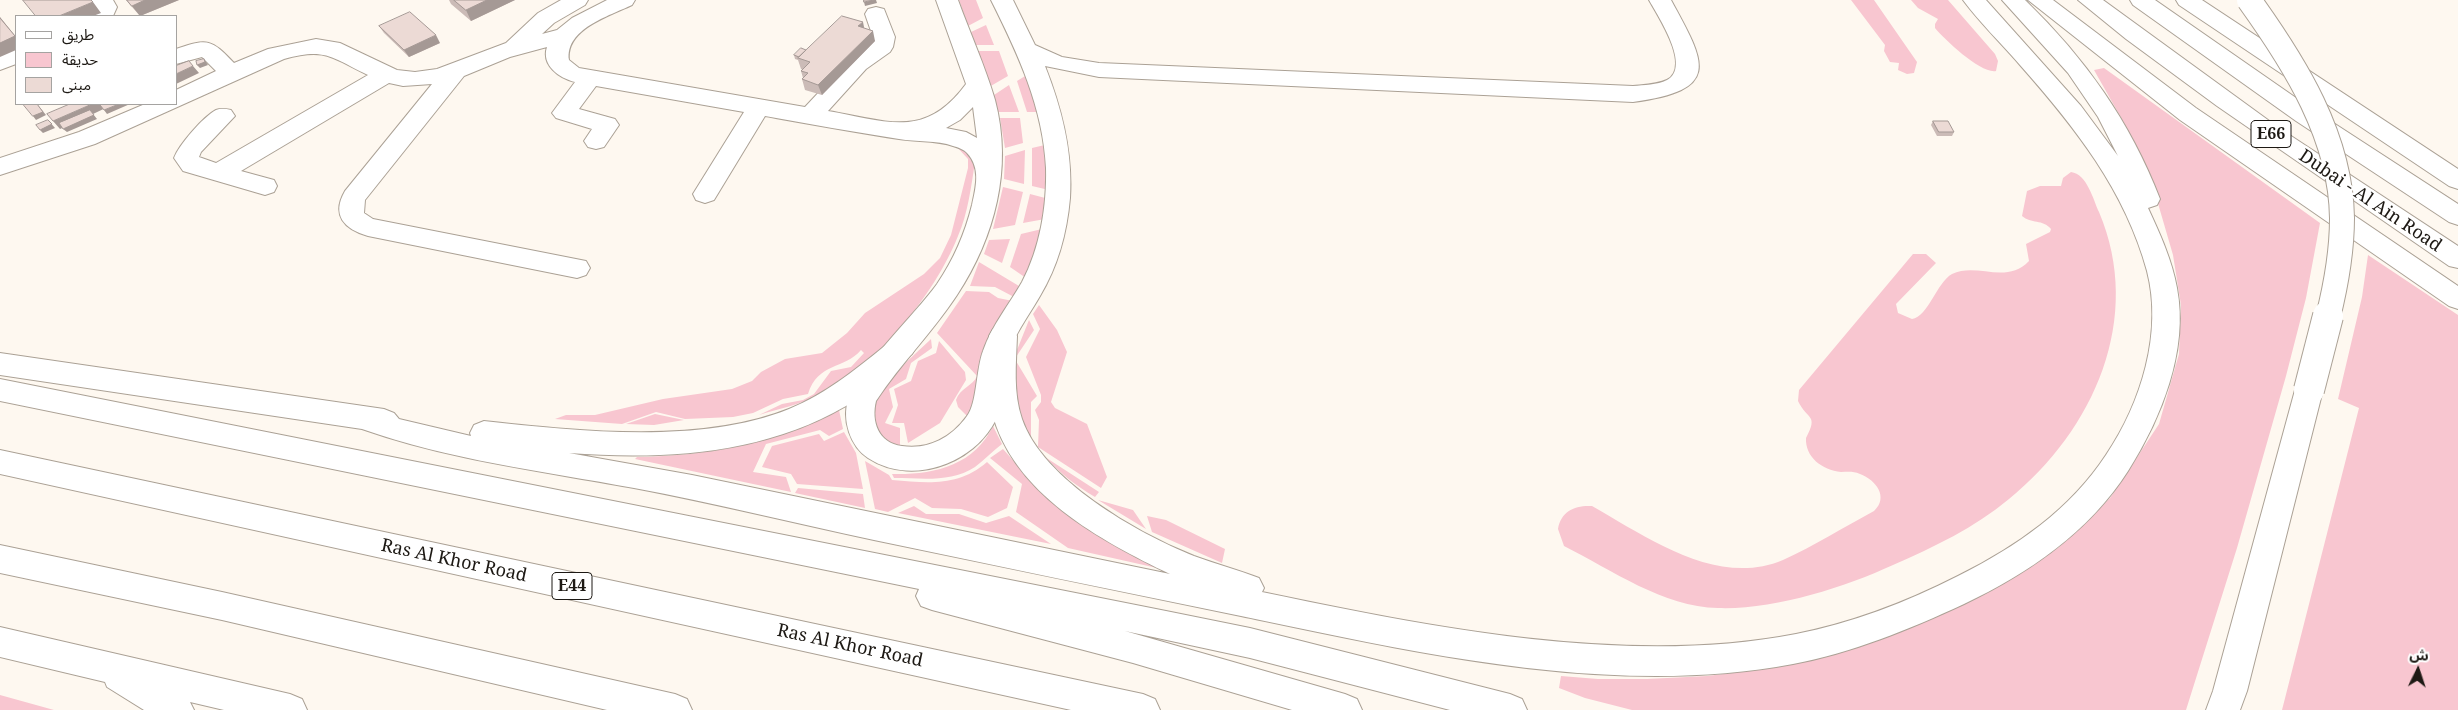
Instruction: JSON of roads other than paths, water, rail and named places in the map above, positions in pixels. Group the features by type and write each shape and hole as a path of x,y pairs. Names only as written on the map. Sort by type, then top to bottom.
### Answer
{"main road":[{"path":"102,0 106,6 102,15"},
{"path":"514,48 546,18 577,0"},
{"path":"624,0 579,23 564,36 556,50 559,63 570,73 899,131 958,138 968,142 982,155 989,170"},
{"path":"947,0 978,84 989,134 989,170 983,210 971,249 948,288 863,398 859,417 860,426 869,442 888,454 914,458 927,457 952,448 974,429 982,418 989,396 991,368 1002,336 1034,283 1044,260 1055,218 1058,194 1057,149 1052,121 1037,70 1002,0"},
{"path":"1027,50 1057,63 1099,70 1633,94 1682,98 1700,89 1704,79 1686,50 1660,0"},
{"path":"366,419 436,442 637,476 1319,619 1519,653 1602,661 1672,662 1726,658 1798,648 1881,623 1945,598 1999,571 2047,540 2084,507 2116,466 2140,422 2154,384 2165,332 2166,306 2161,271 2142,220 2126,186 2084,125 1974,0"},
{"path":"2013,0 2063,50 2110,116 2134,161 2160,234 2163,252 2161,271"},
{"path":"2039,0 2188,114 2458,299"},
{"name":"Dubai - Al Ain Road","path":"2089,0 2252,121 2362,197 2458,259"},
{"name":"Dubai - Al Ain Road","path":"2141,0 2304,115 2458,216"},
{"path":"2187,0 2398,142 2458,180"},
{"path":"2198,0 2340,94 2458,165"},
{"path":"2222,710 2230,691 2309,390 2336,284 2341,252 2342,220 2340,189 2334,158 2312,98 2279,42 2249,0"},
{"path":"812,115 858,64 882,47 884,37 876,14"},
{"path":"178,98 287,50 312,45 332,48 384,75 414,79 435,77 514,48 564,36"},
{"path":"178,56 196,50 208,49 232,74"},
{"path":"0,63 15,56"},
{"path":"456,70 354,197 350,210 351,215 355,220 368,227 577,268"},
{"path":"218,173 384,75"},
{"path":"590,78 564,113 607,125 596,141"},
{"path":"899,131 936,124 947,119 963,105 978,84"},
{"path":"0,167 87,138 163,105"},
{"path":"705,194 759,106"},
{"path":"223,116 190,148 186,158 192,166 264,186"},
{"path":"1002,336 1004,406 1009,424 1025,453 1042,475 1084,510 1162,556 1210,576 1453,641"},
{"path":"0,364 366,419 575,442 640,444 703,440 762,428 790,420 836,398 857,384 902,347"},
{"path":"0,390 1175,627 1250,643 1510,710"},
{"name":"Ras Al Khor Road","path":"0,462 1143,710"},
{"path":"721,535 764,554 810,568 1058,628 1345,710"},
{"path":"0,559 222,606 675,710"},
{"path":"0,642 290,710"},
{"path":"104,665 143,692 177,710"}]}
